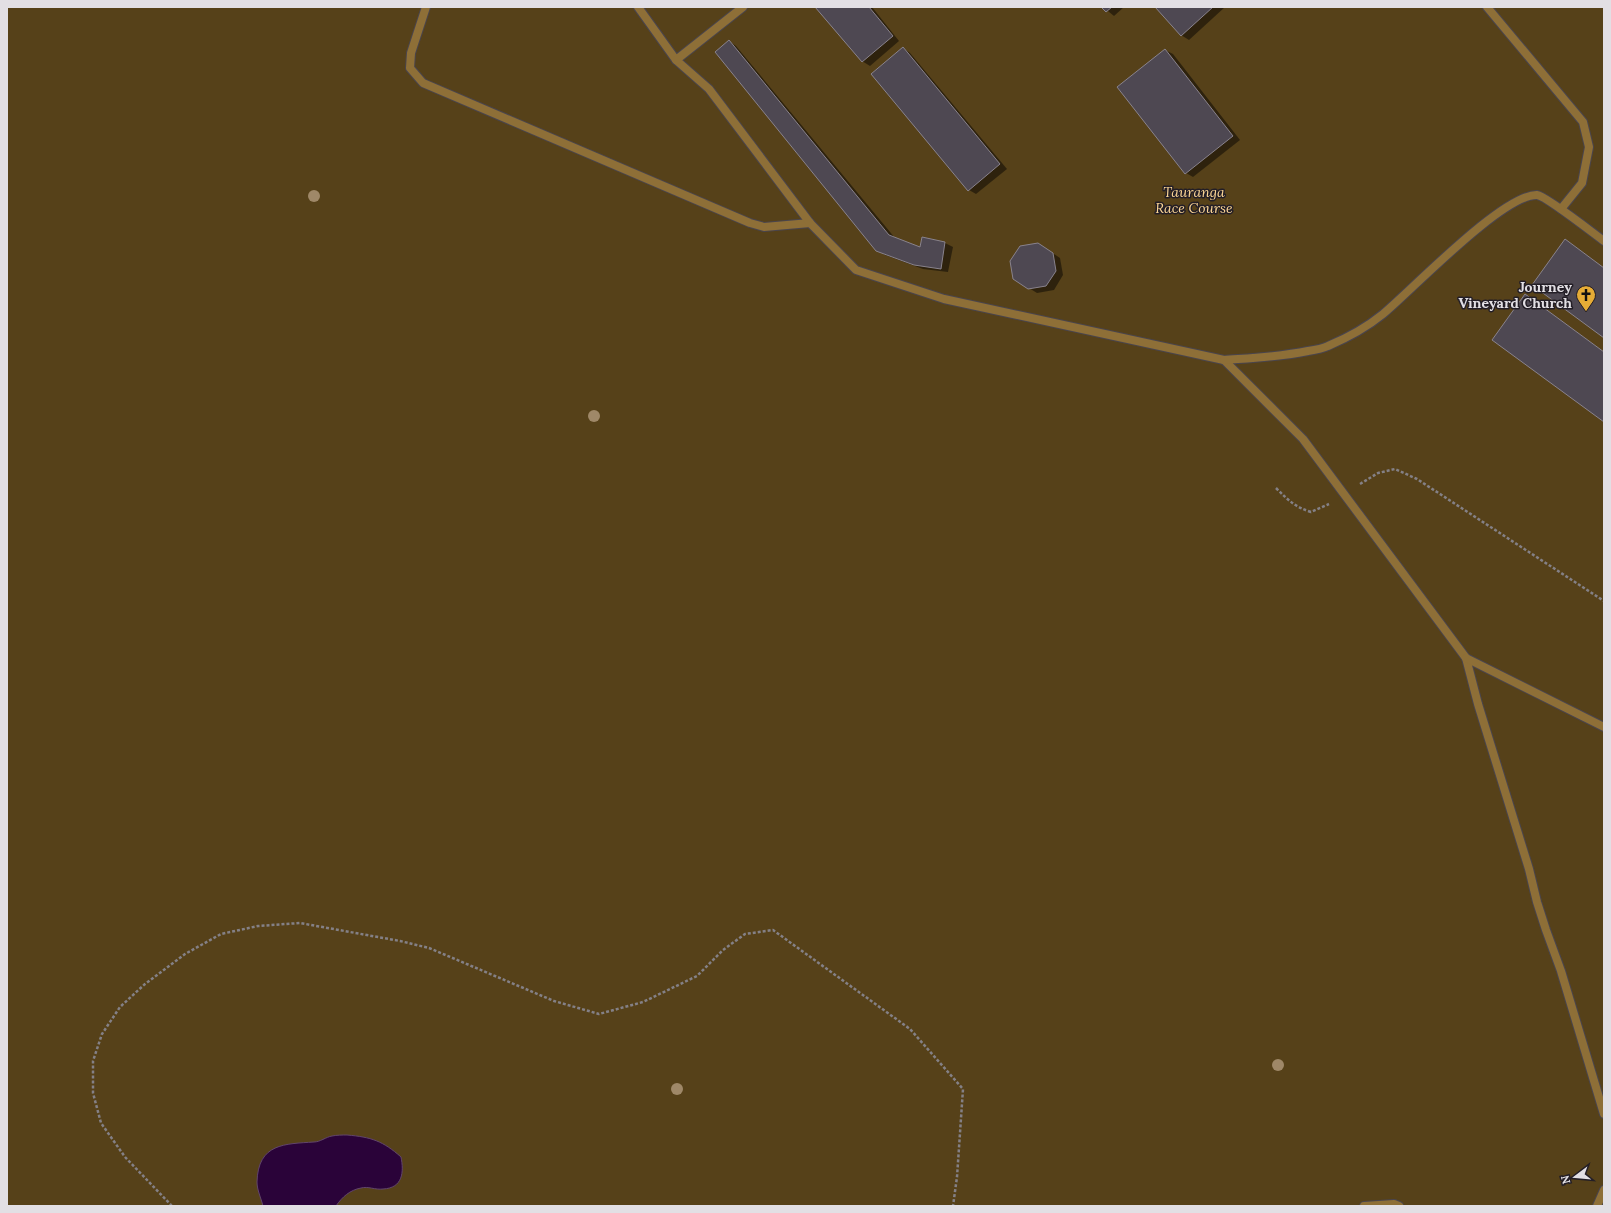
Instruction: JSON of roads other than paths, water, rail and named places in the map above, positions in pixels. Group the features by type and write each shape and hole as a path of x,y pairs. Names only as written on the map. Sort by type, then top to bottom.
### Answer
{"lane":[{"path":"426,7 412,53 410,68 423,82 750,223 764,227 810,223"},
{"path":"638,7 676,60 709,89 810,223 856,270 944,299 1224,360 1287,356 1327,347 1355,333 1382,315 1485,222 1509,205 1529,196 1538,195 1561,209 1604,240"},
{"path":"676,60 742,7"},
{"path":"1487,7 1582,122 1589,147 1582,183 1561,209"},
{"path":"1224,360 1303,439 1466,658 1478,704 1529,869 1539,909 1561,972 1604,1114"},
{"path":"1466,658 1604,727"},
{"path":"1597,1206 1604,1190"},
{"path":"1364,1206 1394,1204 1400,1206"}],"place":[{"name":"Journey Vineyard Church","path":"1586,312"}],"park label":[{"name":"Tauranga Race Course","path":"1194,200"}]}
